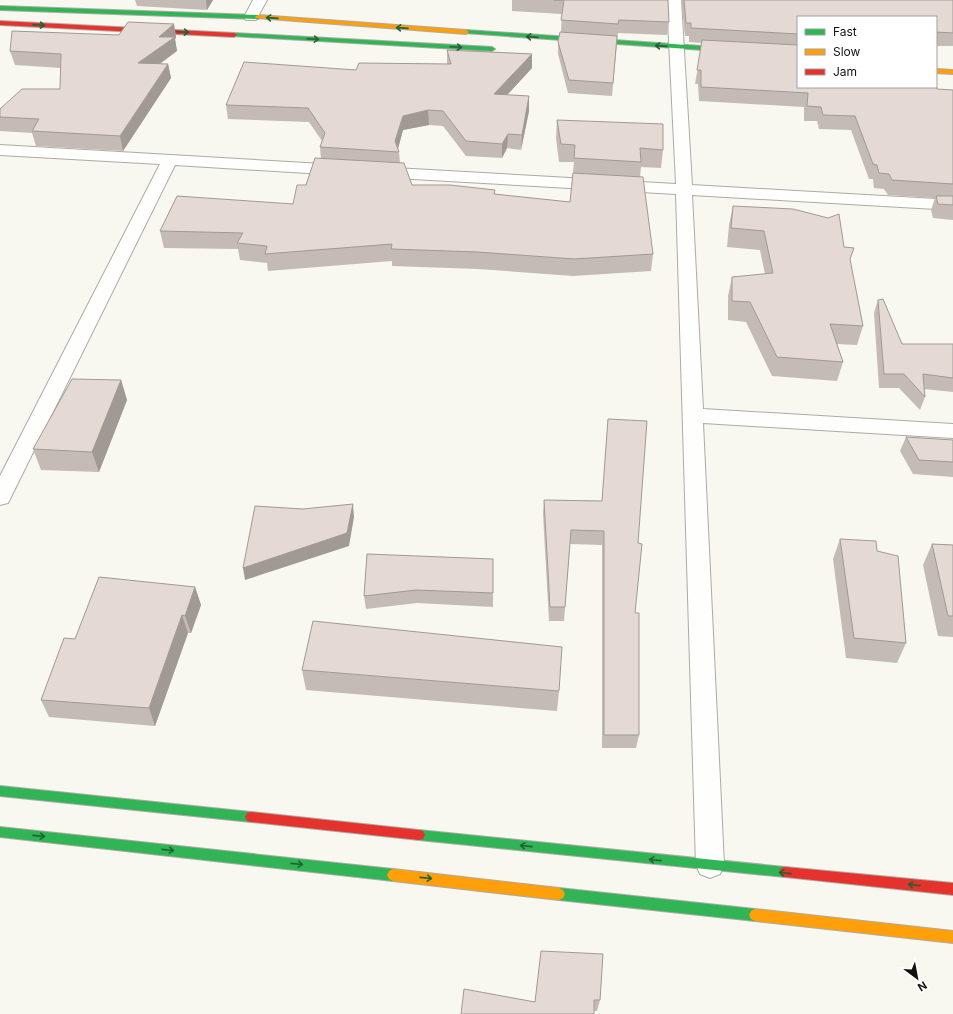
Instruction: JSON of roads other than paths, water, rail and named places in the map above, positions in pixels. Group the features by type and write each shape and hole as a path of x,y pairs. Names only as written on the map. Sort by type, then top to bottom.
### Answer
{"street":[{"path":"251,17 260,0"},
{"path":"674,0 684,190 710,866"},
{"path":"0,8 251,17 677,56 737,50"},
{"path":"0,23 503,50"},
{"path":"937,71 953,72"},
{"path":"0,150 953,205"},
{"path":"0,497 170,160"},
{"path":"692,415 953,432"},
{"path":"0,791 710,866 953,889"},
{"path":"0,832 953,937"}]}
